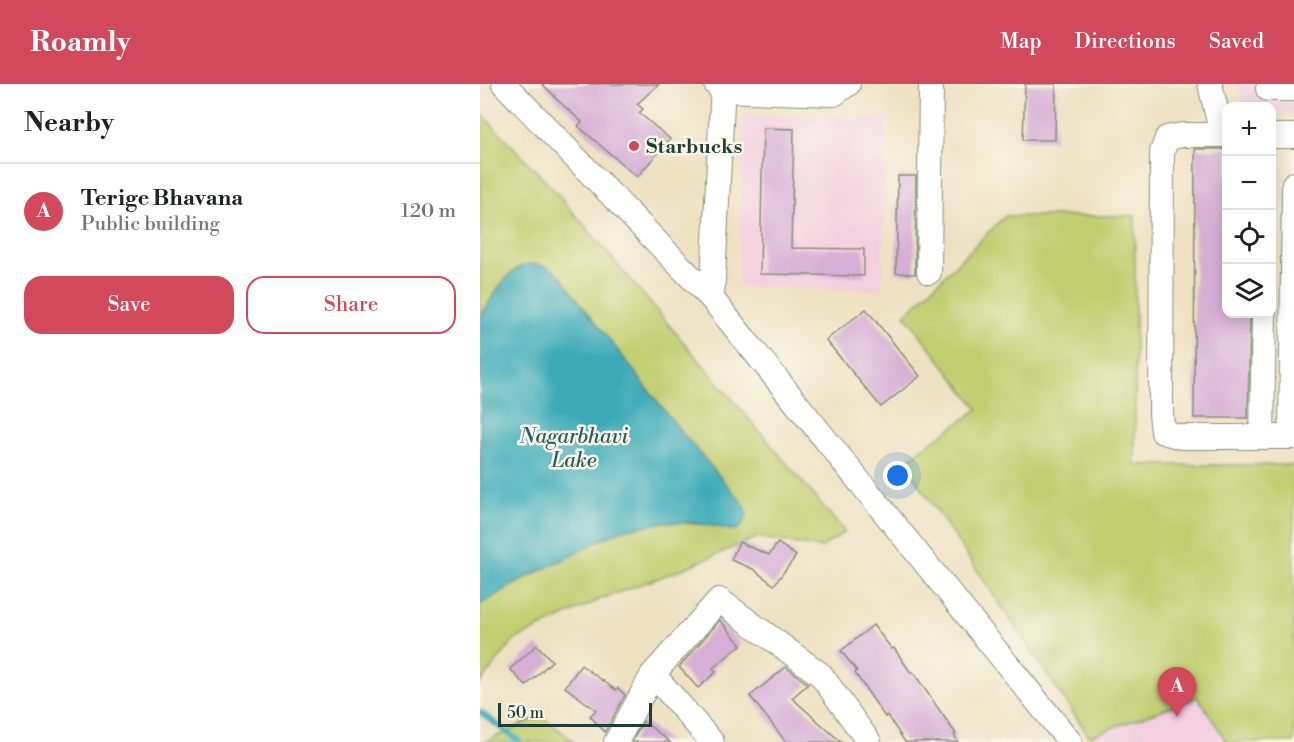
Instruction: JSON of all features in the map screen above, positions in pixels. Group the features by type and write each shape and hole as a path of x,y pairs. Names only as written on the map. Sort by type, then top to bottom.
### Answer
{"street":[{"path":"504,84 712,299 1070,742"},
{"path":"712,299 720,86 834,94 848,84"},
{"path":"929,272 932,84"},
{"path":"1210,84 1222,128"},
{"path":"1267,86 1294,89"},
{"path":"1222,135 1182,135 1167,138 1162,152 1161,414 1163,432 1181,437 1293,437 1294,184"},
{"path":"1276,136 1294,136"},
{"path":"1262,437 1264,318"},
{"path":"616,742 659,668 719,600 821,675 869,742"},
{"path":"659,668 712,742"}],"shaded area":[{"path":"1236,84 1294,84 1294,113 1276,112 1276,102 1243,102"},
{"path":"743,114 886,118 882,290 738,286"},
{"path":"1198,697 1227,742 1094,742 1089,736"}],"green space":[{"path":"480,112 555,191 845,532 821,548 758,537 675,572 603,598 514,640 480,683 480,605 488,599 587,546 623,530 664,522 708,525 745,506 679,429 557,275 536,264 525,265 515,270 499,287 480,318"},
{"path":"1005,216 1135,216 1135,465 1294,465 1294,742 1227,742 1198,697 1089,736 904,462 978,409 905,315"},
{"path":"541,715 574,742 485,742"}],"water":[{"name":"Nagarbhavi Lake","path":"529,264 548,267 562,277 679,429 745,506 747,516 741,527 736,530 687,522 664,522 623,530 526,577 480,605 480,318 506,279 520,267"}],"building":[{"path":"542,84 659,84 637,104 643,109 639,113 670,139 637,177 578,126 582,122"},
{"path":"1025,84 1056,84 1055,140 1023,140"},
{"path":"763,128 794,129 791,248 864,249 864,276 760,274"},
{"path":"1195,149 1222,149 1222,318 1250,318 1248,418 1194,418"},
{"path":"898,176 916,176 915,274 896,273"},
{"path":"866,309 920,376 881,407 826,340"},
{"path":"739,542 769,555 778,543 796,556 774,585 753,569 731,560"},
{"path":"720,620 741,645 713,668 716,672 698,688 679,667"},
{"path":"873,625 892,649 894,648 911,673 913,672 956,734 954,735 958,742 905,742 887,715 885,717 855,673 857,671 841,651"},
{"path":"537,645 552,661 526,686 510,669"},
{"path":"581,665 616,690 618,688 625,695 605,732 590,716 596,710 565,687"},
{"path":"786,667 808,684 792,698 841,742 786,742 750,696"},
{"path":"643,721 670,742 632,742"}],"waterway":[{"path":"480,712 520,742"}],"place":[{"name":"Starbucks","path":"634,146"},
{"name":"Terige Bhavana","path":"1177,717"}]}
